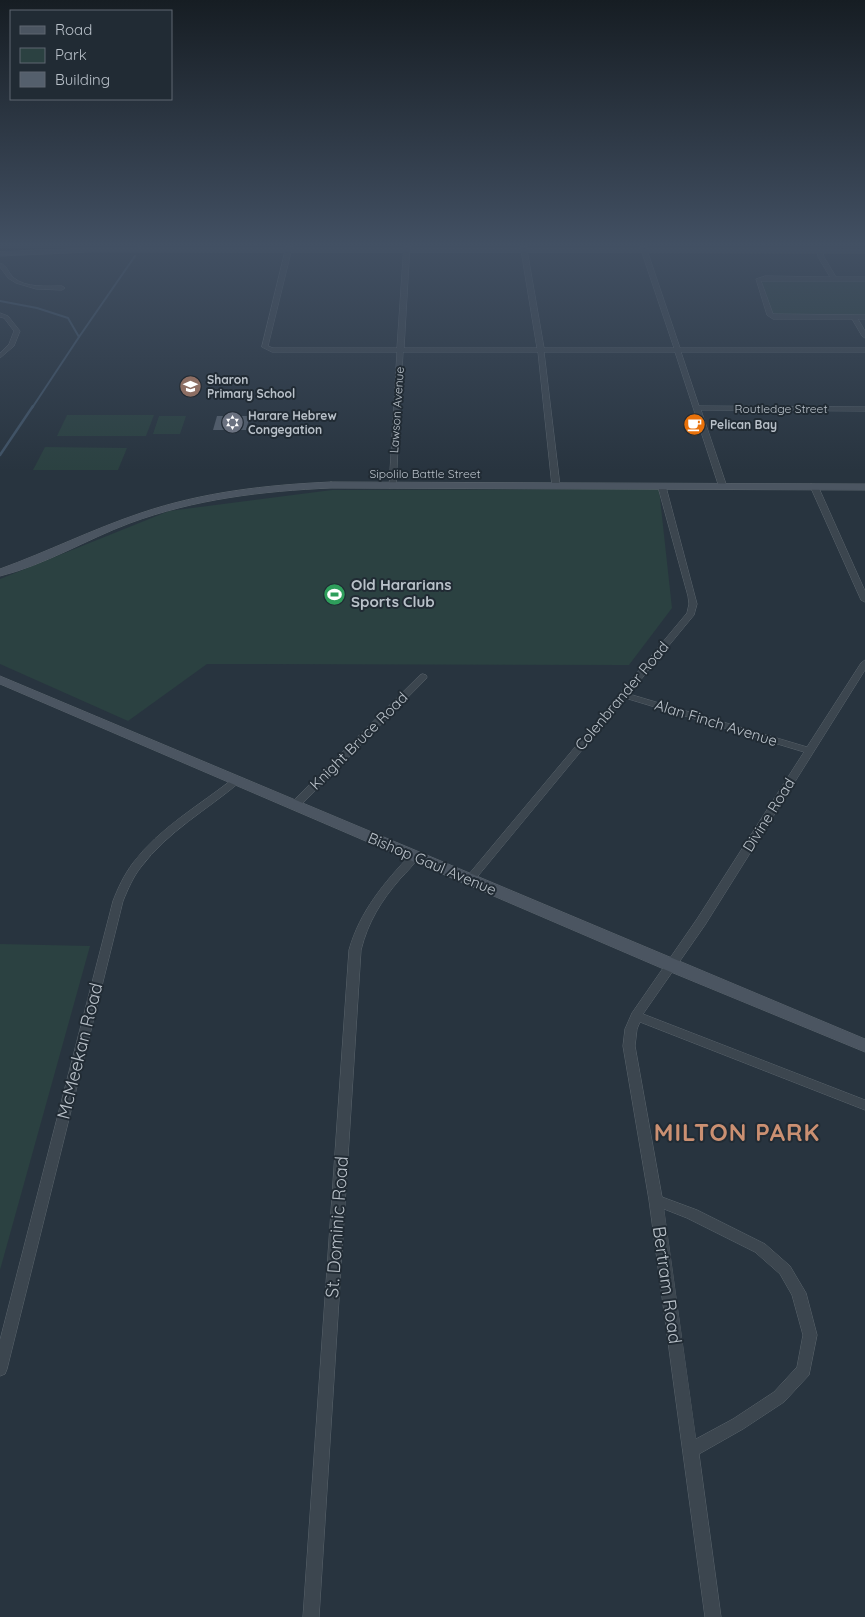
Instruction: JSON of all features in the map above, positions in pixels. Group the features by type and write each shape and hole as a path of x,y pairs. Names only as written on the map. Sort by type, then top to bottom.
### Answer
{"main road":[{"name":"Sipolilo Battle Street","path":"0,573 121,523 194,501 245,492 298,487 392,486 865,487"},
{"name":"Bishop Gaul Avenue","path":"0,680 672,966 865,1046"}],"street":[{"path":"0,356 12,345 17,332 7,319"},
{"path":"272,319 265,347 277,351 865,350"},
{"name":"Lawson Avenue","path":"392,486 402,319"},
{"path":"535,319 541,351 556,486"},
{"path":"668,319 724,487"},
{"path":"855,319 865,336"},
{"name":"Routledge Street","path":"698,408 865,409"},
{"path":"814,486 865,600"},
{"name":"Colenbrander Road","path":"469,880 691,613 693,604 662,487"},
{"name":"Divine Road","path":"672,966 865,663"},
{"name":"Knight Bruce Road","path":"295,805 423,678"},
{"name":"Alan Finch Avenue","path":"623,695 809,751"},
{"name":"McMeekan Road","path":"0,1369 118,901 126,881 154,847 237,780"},
{"name":"St. Dominic Road","path":"311,1617 355,950 359,932 368,912 384,891 416,856"},
{"name":"Bertram Road","path":"672,966 636,1016 631,1029 629,1046 656,1200 713,1617"},
{"path":"636,1016 865,1105"},
{"path":"656,1200 692,1214 760,1248 785,1270 800,1293 810,1335 804,1370 779,1397 738,1424 690,1451"}],"green space":[{"path":"67,415 154,415 146,436 57,436"},
{"path":"159,416 186,416 180,434 153,434"},
{"path":"45,447 127,448 118,470 33,470"},
{"name":"Old Hararians Sports Club","path":"659,489 672,608 629,665 207,664 128,721 0,664 0,579 169,511 332,490"},
{"path":"0,944 90,946 0,1270"}],"building":[{"name":"Harare Hebrew Congegation","path":"217,416 250,416 246,430 213,430"}],"waterway":[{"path":"69,319 79,337"},
{"path":"79,337 91,319"},
{"path":"32,408 79,337"},
{"path":"0,455 33,406"}],"place":[{"name":"Sharon Primary School","path":"191,387"},
{"name":"Harare Hebrew Congegation","path":"232,423"},
{"name":"Pelican Bay","path":"694,425"},
{"name":"Old Hararians Sports Club","path":"335,594"}],"district":[{"name":"MILTON PARK","path":"737,1133"}]}
